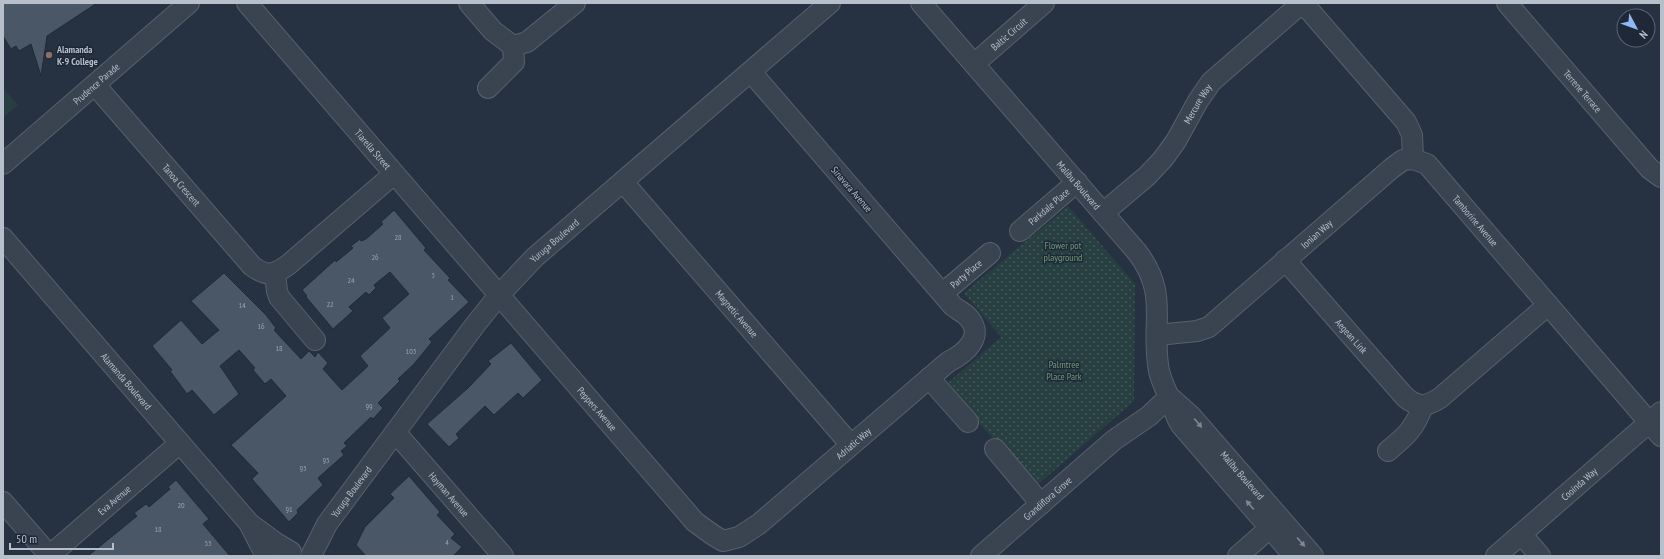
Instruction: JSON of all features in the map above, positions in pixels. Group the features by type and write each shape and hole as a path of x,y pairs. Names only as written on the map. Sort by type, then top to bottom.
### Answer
{"street":[{"name":"Prudence Parade","path":"3,164 189,3"},
{"name":"Tiarella Street","path":"247,3 499,295"},
{"path":"469,3 493,31 513,46 514,62 488,88"},
{"path":"513,46 527,42 575,3"},
{"name":"Yuruga Boulevard","path":"311,556 327,524 499,295 530,262 830,3"},
{"name":"Malibu Boulevard","path":"921,3 1137,252 1151,274 1156,294 1159,370 1169,397 1191,416 1275,524 1294,556"},
{"name":"Baltic Circuit","path":"974,64 1044,3"},
{"path":"1302,3 1406,122 1412,135 1414,159"},
{"name":"Mercure Way","path":"1103,213 1147,176 1163,159 1176,141 1198,101 1211,82 1302,3"},
{"name":"Terrene Terrace","path":"1508,3 1650,169 1661,177"},
{"name":"Sinavara Avenue","path":"751,72 948,300 966,315 970,320 969,336"},
{"name":"Tanoa Crescent","path":"95,85 252,266 266,274 275,273"},
{"name":"Ionian Way","path":"1157,328 1199,321 1222,314 1398,163 1403,160 1414,159"},
{"name":"Tamborine Avenue","path":"1414,159 1420,160 1427,164 1548,305 1657,424"},
{"path":"315,340 279,297 275,273 288,265 394,174"},
{"name":"Magnetic Avenue","path":"623,182 851,445"},
{"name":"Parkdale Place","path":"1020,231 1077,182"},
{"name":"Alamanda Boulevard","path":"3,238 249,523 290,554"},
{"name":"Party Place","path":"948,300 990,253"},
{"name":"Aegean Link","path":"1285,260 1405,397 1416,404 1423,406"},
{"name":"Peppers Avenue","path":"499,295 696,522 713,535 723,546"},
{"path":"1388,451 1407,435 1416,423 1423,406 1440,398 1548,305"},
{"name":"Adriatic Way","path":"723,546 759,524 948,362 958,357 970,346 969,336"},
{"path":"929,378 968,422"},
{"name":"Grandiflora Grove","path":"981,556 1114,440 1132,418 1142,409 1154,401 1169,397"},
{"name":"Cooinda Way","path":"1496,556 1657,424"},
{"name":"Hayman Avenue","path":"396,433 502,556"},
{"name":"Eva Avenue","path":"49,556 180,443"},
{"path":"996,449 1042,504"},
{"path":"3,502 49,556"},
{"name":"Alamanda Boulevard","path":"249,523 266,556"},
{"name":"Yuruga Boulevard","path":"290,554 327,524"},
{"path":"1238,556 1275,524"},
{"name":"Malibu Boulevard","path":"1275,524 1314,556"},
{"path":"1522,535 1540,556"}],"green space":[{"path":"3,88 18,105 4,117 3,116"},
{"name":"Palmtree Place Park","path":"1068,206 1135,284 1134,401 1035,487 955,395 943,387 1001,337 964,293"}],"building":[{"path":"3,3 97,3 47,36 41,76 31,44 19,51 16,46 11,49 3,36"},
{"path":"394,210 426,248 424,250 450,278 448,280 469,302 429,339 432,342 414,364 398,379 400,381 378,403 383,408 373,419 371,417 344,443 347,446 341,451 344,455 318,478 323,485 297,510 298,513 289,522 252,479 258,473 231,445 286,396 271,379 265,384 253,370 255,368 239,350 220,366 239,394 214,415 192,390 187,394 170,371 172,370 152,346 181,320 202,344 219,330 191,301 224,273 266,315 276,328 274,330 301,359 309,351 315,357 318,352 328,363 323,369 342,390 368,366 360,356 390,328 382,318 409,294 390,272 374,285 376,288 369,295 366,292 349,307 353,311 333,329 306,297 307,296 302,290 335,260 336,262 353,248 351,246 360,239 361,241 366,239 383,224 381,222"},
{"path":"511,343 542,380 523,398 518,393 494,415 485,406 456,434 459,438 449,447 427,424 468,388 491,364 488,361"},
{"path":"409,476 440,512 437,515 455,534 451,538 462,547 453,556 366,556 356,545 365,527 394,498 390,494"},
{"path":"176,480 209,519 203,524 230,556 88,556 137,516 134,513 146,504 149,507 170,489 168,487"}],"place":[{"name":"Alamanda K-9 College","path":"49,55"}],"park label":[{"name":"Flower pot playground","path":"1063,250"}]}
